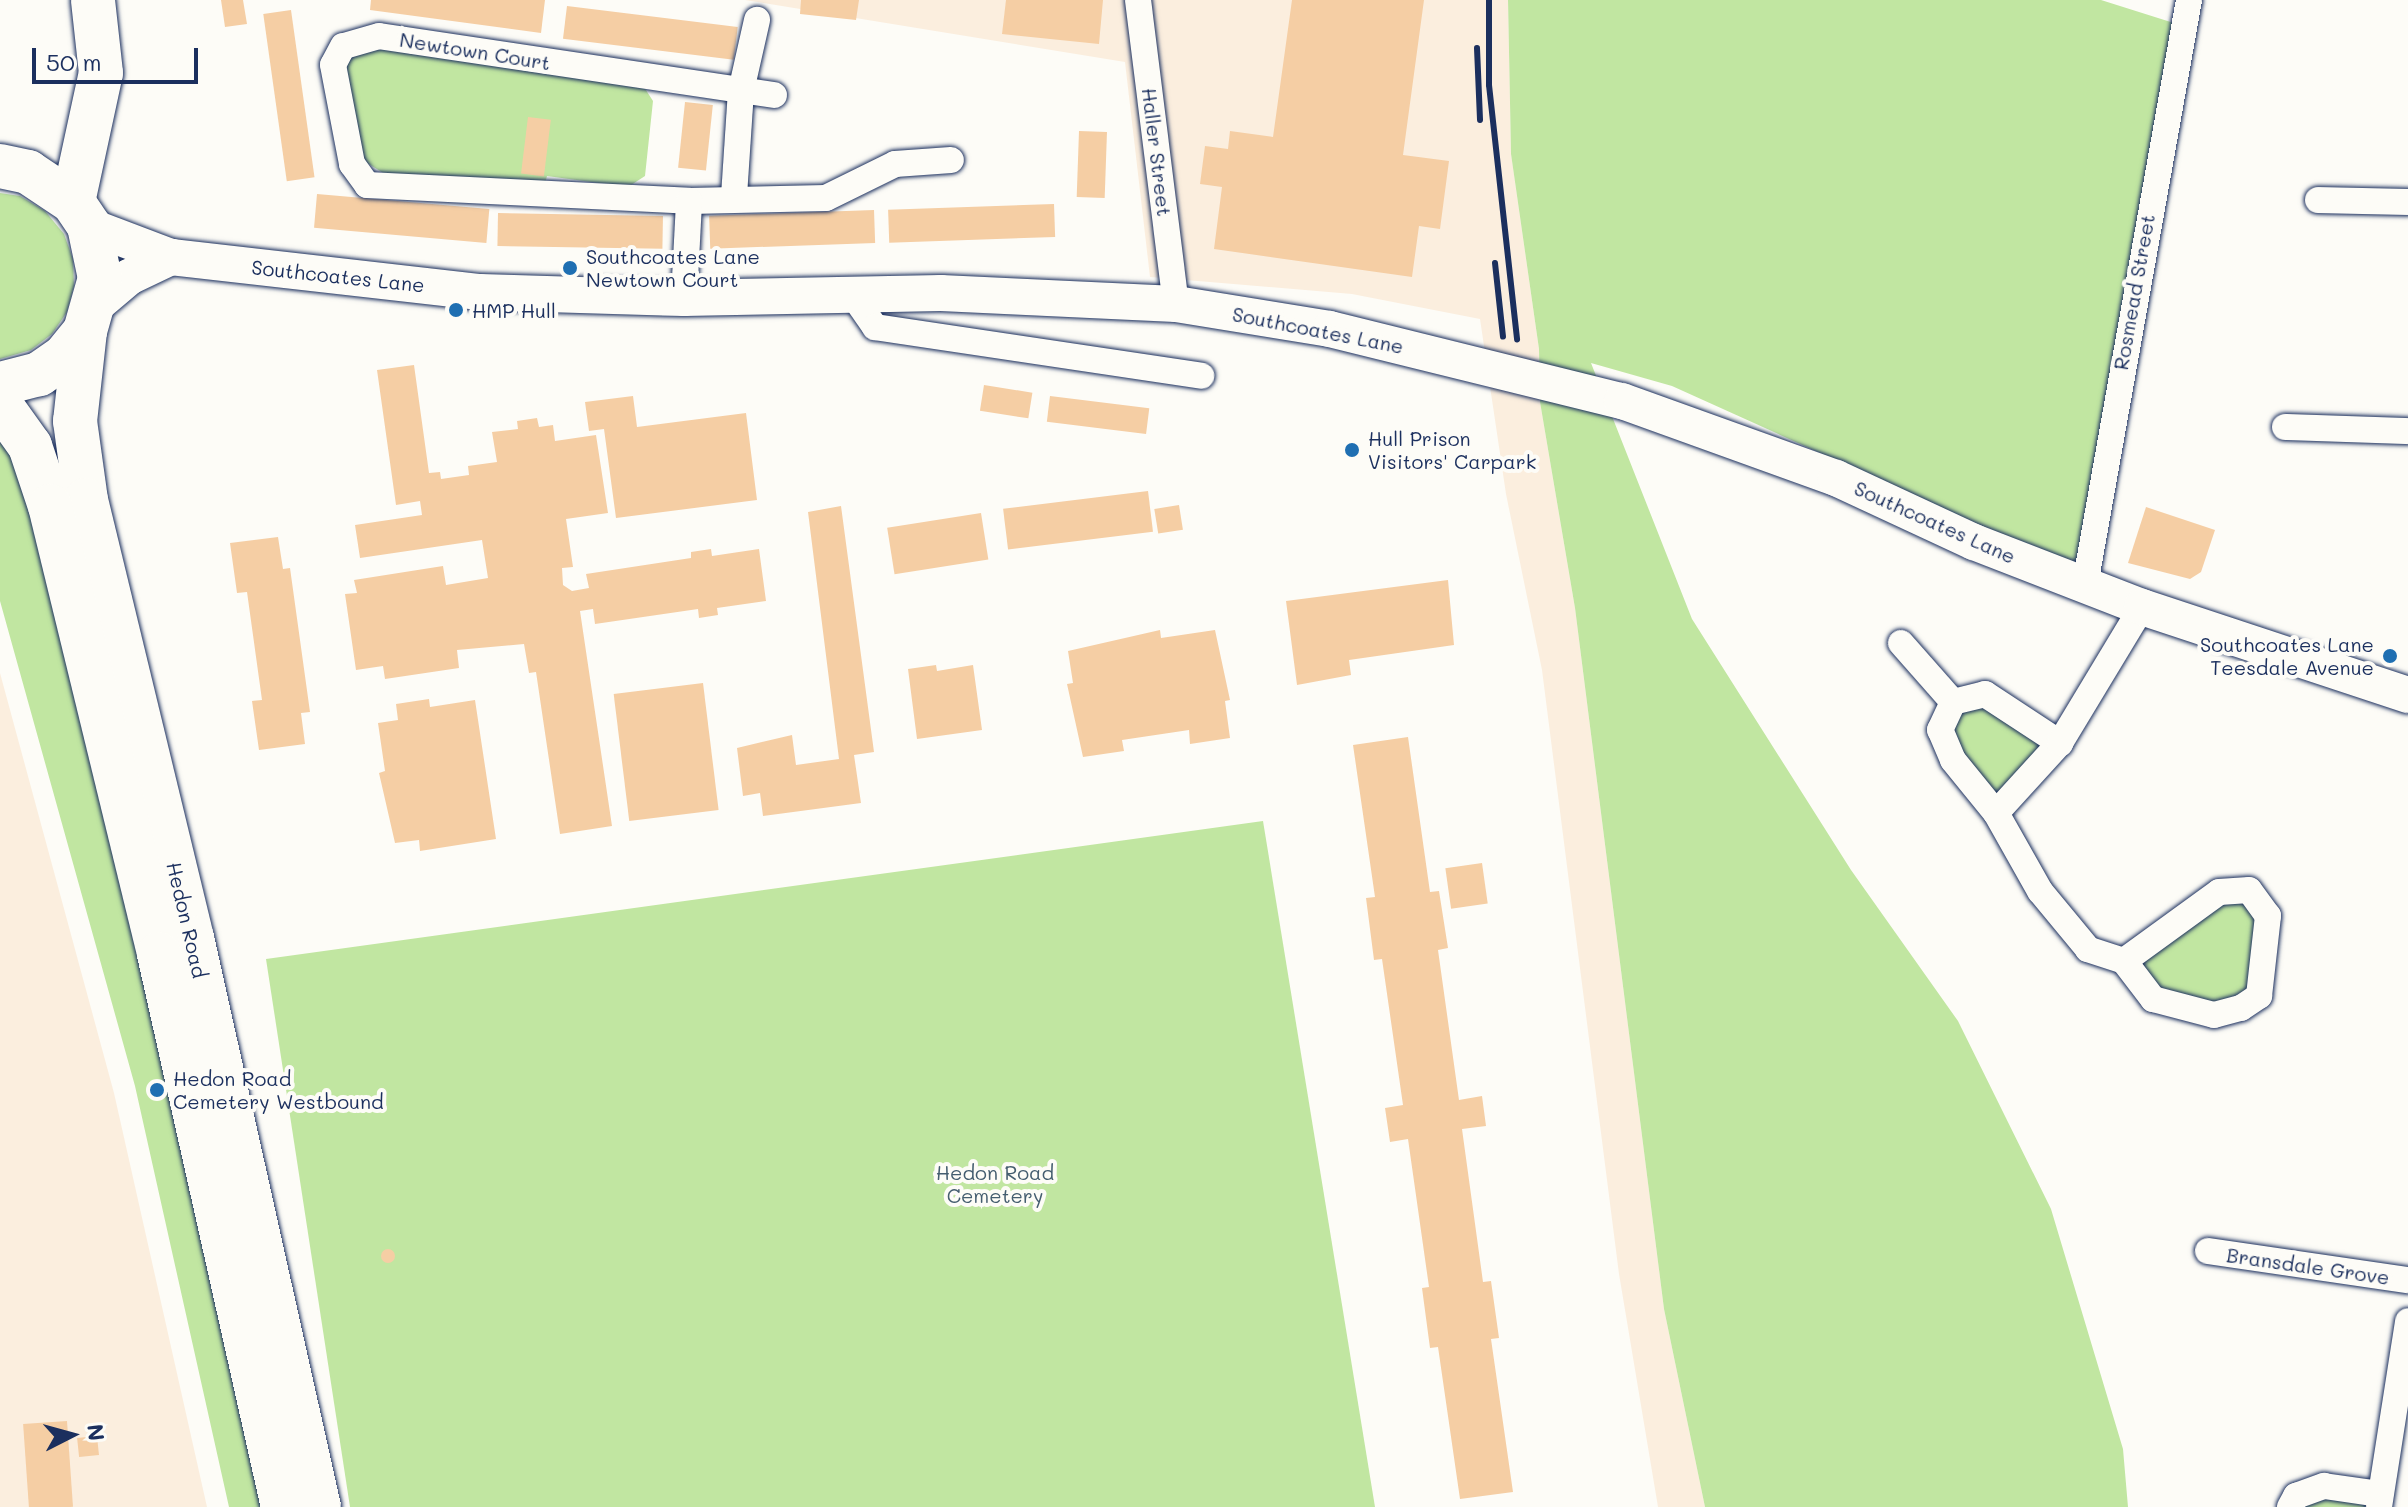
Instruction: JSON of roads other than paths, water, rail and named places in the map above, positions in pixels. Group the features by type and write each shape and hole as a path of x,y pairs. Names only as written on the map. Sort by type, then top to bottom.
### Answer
{"highway":[{"path":"93,0 101,73 81,214 14,169 94,115"},
{"name":"Hedon Road","path":"81,214 100,278 90,318 75,421 86,500 192,938 319,1507"},
{"path":"0,384 39,374 65,356 90,318"},
{"name":"Hedon Road","path":"0,404 30,446 50,506 161,963 283,1507"}],"street":[{"name":"Haller Street","path":"1138,0 1176,304"},
{"name":"Rosmead Street","path":"2085,585 2189,0"},
{"path":"734,196 741,91 757,20"},
{"name":"Newtown Court","path":"774,95 379,36 343,46 333,65 352,164 367,185 689,201 734,196 826,198 895,164 951,160"},
{"path":"2318,200 2408,202"},
{"path":"684,298 689,201"},
{"name":"Southcoates Lane","path":"81,214 171,257 480,292 684,298 850,291 1176,304 1330,329 1622,401 1836,478 2142,607 2408,695"},
{"path":"90,318 129,277 171,257"},
{"path":"850,291 875,327 1201,376"},
{"path":"2285,427 2408,431"},
{"path":"1996,813 2060,743 2142,607"},
{"path":"1901,643 1953,702"},
{"path":"1953,702 1985,694 2060,743"},
{"path":"1953,702 1940,730 1953,760 1996,813 2040,891 2088,949 2124,961 2153,999 2214,1015 2241,1008 2259,996 2268,916 2249,890 2219,892 2124,961"},
{"name":"Bransdale Grove","path":"2208,1251 2408,1280"},
{"path":"2290,1507 2296,1496 2324,1486 2380,1500 2408,1321"}],"railway":[{"path":"1489,0 1489,85 1517,339"},
{"path":"1477,48 1480,120"},
{"path":"1495,263 1503,337"}],"place":[{"name":"Southcoates Lane Newtown Court","path":"570,268"},
{"name":"HMP Hull","path":"456,310"},
{"name":"Hull Prison Visitors' Carpark","path":"1352,450"},
{"name":"Southcoates Lane Teesdale Avenue","path":"2390,656"},
{"name":"Hedon Road Cemetery Westbound","path":"157,1090"}],"park label":[{"name":"Hedon Road Cemetery","path":"995,1184"}]}
